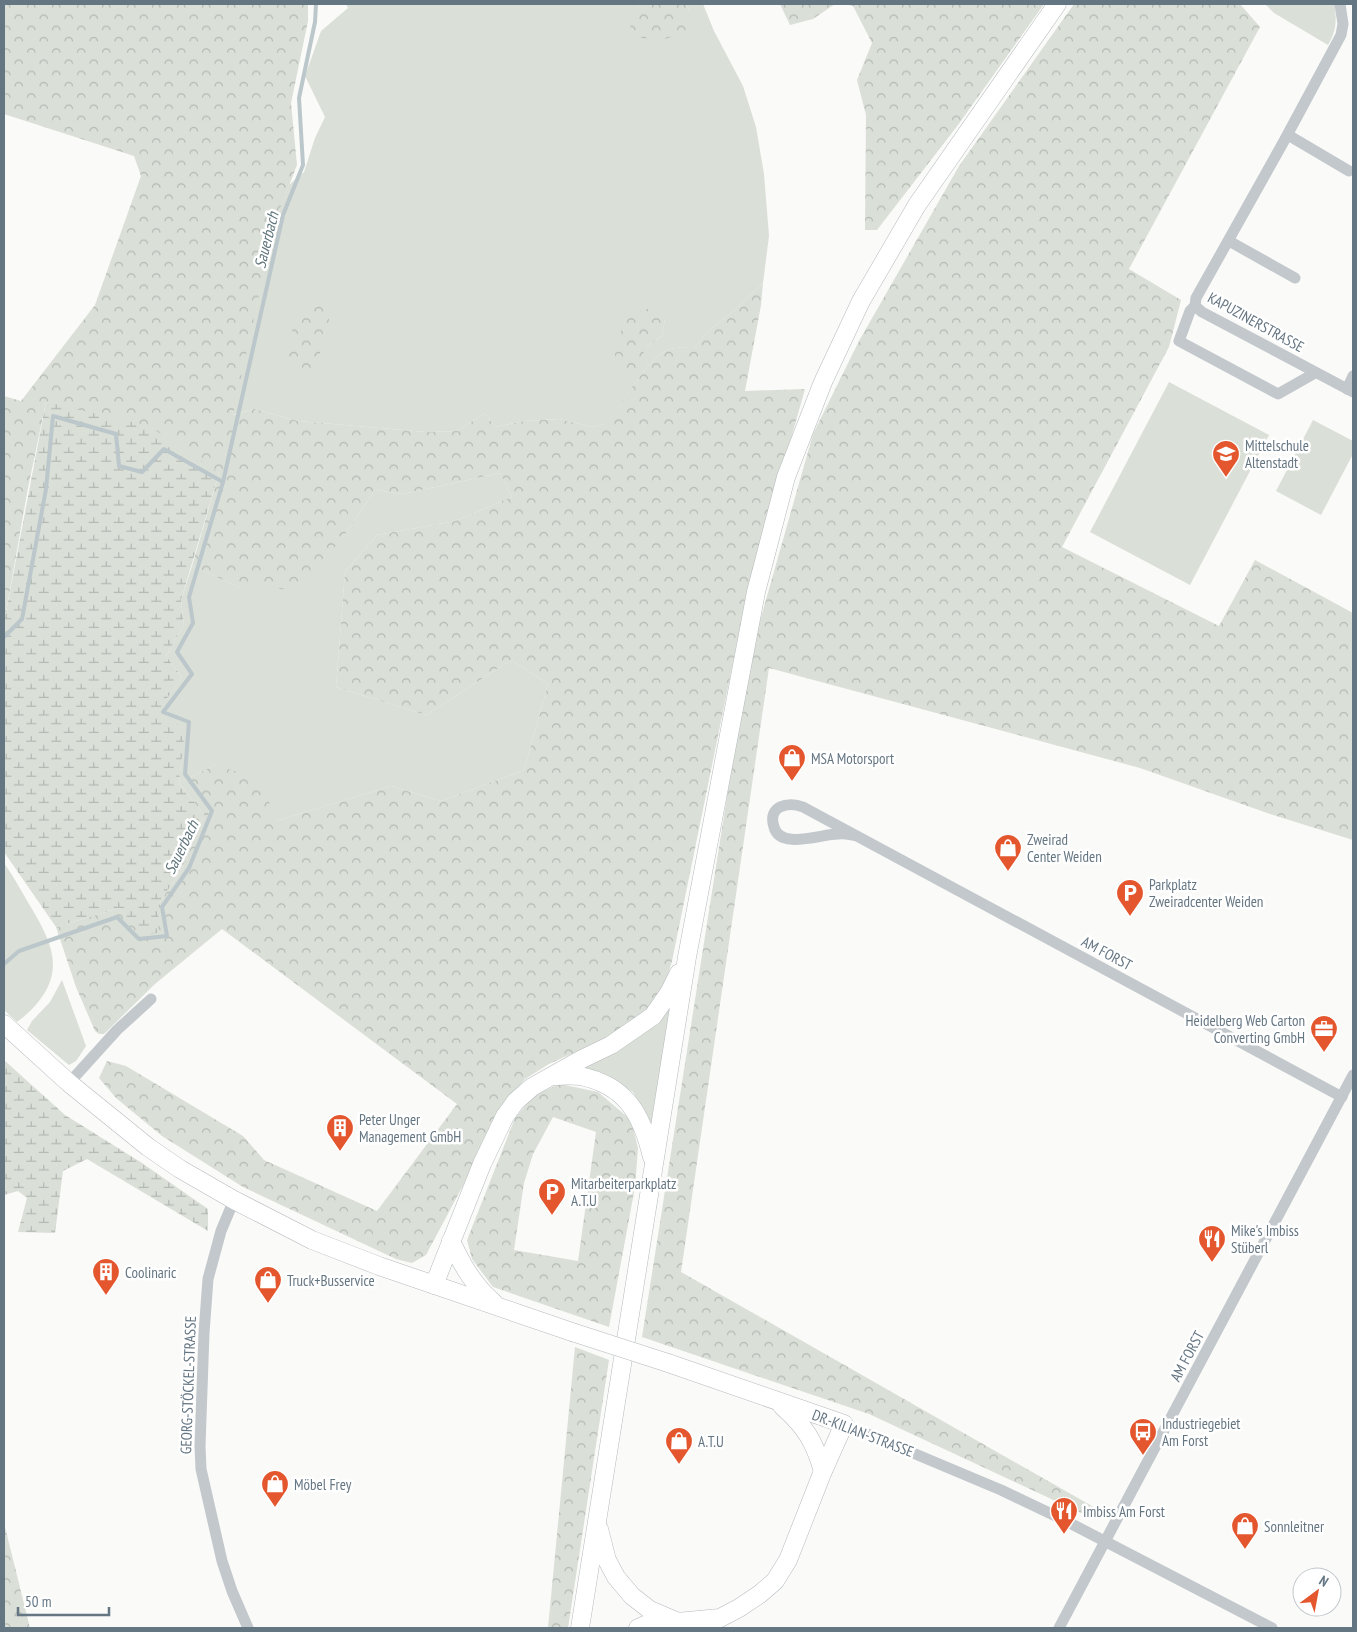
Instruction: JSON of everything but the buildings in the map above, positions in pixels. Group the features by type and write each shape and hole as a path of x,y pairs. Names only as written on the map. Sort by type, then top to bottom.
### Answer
{"main road":[{"path":"580,1628 687,957 756,592 786,477 822,382 866,294 917,205 1057,4"},
{"path":"434,1285 482,1164 505,1116 516,1101 532,1087 582,1059 611,1046 652,1016 670,993 687,957"},
{"name":"DR.-KILIAN-STRASSE","path":"4,1024 69,1083 148,1148 234,1200 312,1240 379,1266 572,1332 668,1362 844,1424"},
{"path":"552,1076 579,1076 604,1084 623,1096 638,1115 648,1138 654,1161"},
{"path":"452,1241 468,1274 485,1295 498,1306"},
{"path":"774,1399 793,1415 810,1436 823,1471"},
{"path":"638,1628 645,1625 720,1618 760,1594 774,1581 788,1560 823,1471 844,1424"},
{"path":"597,1520 607,1560 616,1577 632,1596 650,1610 681,1623"}],"street":[{"path":"1195,306 1196,298 1288,135 1341,35 1343,24 1340,4"},
{"path":"1343,24 1353,30"},
{"path":"1288,135 1349,170"},
{"path":"1229,241 1296,278"},
{"name":"KAPUZINERSTRASSE","path":"1316,373 1278,394 1179,341 1190,311 1195,306 1202,312 1350,391"},
{"path":"1350,391 1353,376"},
{"name":"AM FORST","path":"857,836 839,834 786,839 776,832 774,827 775,810 784,804 794,803 857,836 1342,1097"},
{"path":"69,1083 117,1030 151,999"},
{"name":"AM FORST","path":"1059,1628 1353,1075"},
{"name":"GEORG-STÖCKEL-STRASSE","path":"234,1200 221,1231 208,1280 200,1446 201,1469 222,1561 232,1591 248,1628"},
{"name":"DR.-KILIAN-STRASSE","path":"844,1424 1001,1490 1106,1541 1272,1628"}],"green space":[{"path":"4,4 308,4 308,21 291,103 297,165 275,222 233,415 254,409 298,421 426,432 457,431 485,413 495,427 524,421 559,419 592,427 608,423 645,370 662,353 673,348 694,348 708,331 736,309 763,283 761,305 745,391 805,389 746,599 672,961 663,993 646,1010 609,1037 549,1064 525,1079 506,1101 426,1255 412,1263 396,1259 243,1187 162,1136 116,1098 99,1078 107,1061 126,1066 243,1136 264,1160 377,1211 457,1104 222,929 155,984 104,1034 99,1034 95,1031 76,987 56,927 119,908 142,933 182,869 204,815 179,783 215,765 261,779 276,821 391,786 441,801 524,770 548,684 511,660 426,715 336,687 345,572 377,535 455,521 512,497 500,473 403,494 375,490 343,537 300,590 239,587 192,566 219,473 46,402 4,615 4,396 21,401 95,305 141,176 134,156 4,114"},
{"path":"346,4 640,4 631,28 690,12 686,4 703,4 714,31 743,86 756,127 764,174 769,236 763,283 736,309 708,331 694,348 670,349 653,361 636,382 609,423 592,427 559,419 524,421 495,427 485,413 457,431 426,432 298,421 254,409 232,415 275,222 289,185 304,172 315,138 325,117 305,76 321,31 348,8","holes":["665,319 662,336 646,347"]},
{"path":"640,4 686,4 690,12 685,32 665,39 641,38 630,27"},
{"path":"780,4 835,4 813,19 790,25"},
{"path":"844,4 1044,4 958,125 877,230 865,230 866,115 857,80 872,43 853,6"},
{"path":"1074,4 1240,4 1260,27 1129,269 1181,300 1169,347 1062,547 1219,626 1255,560 1353,613 1353,840 1270,814 1140,768 769,668 681,1272 1099,1510 1094,1519 869,1414 642,1337 748,663 813,434 859,341 959,166"},
{"path":"1265,4 1335,4 1335,25 1328,45 1274,13"},
{"path":"311,301 327,310 330,324 318,359 306,375 293,373 286,354 300,310"},
{"path":"644,309 664,309 665,319 662,336 646,347 637,367 626,377 618,373 614,348 626,319"},
{"path":"1169,382 1269,435 1190,585 1090,532"},
{"path":"46,402 149,426 219,473 181,600 184,625 166,656 182,677 156,714 185,728 179,783 204,815 182,869 159,903 158,933 142,934 119,908 56,927 4,852 4,615"},
{"path":"1313,420 1353,441 1353,454 1321,515 1276,491"},
{"path":"500,473 512,497 455,521 377,535 345,572 336,687 426,715 511,660 548,684 524,770 441,801 391,786 276,821 215,765 179,783 184,728 155,714 182,677 166,656 184,625 181,600 192,566 239,587 343,537 375,490 403,494"},
{"path":"4,863 39,920 49,943 53,966 47,989 34,1007 17,1022 4,1010"},
{"path":"62,980 86,1046 76,1061 69,1065 27,1030 32,1021 50,1002"},
{"path":"671,1005 652,1129 633,1092 608,1076 578,1068"},
{"path":"4,1060 65,1115 142,1163 208,1209 208,1231 87,1159 63,1171 55,1233 18,1232 27,1198 18,1191 4,1195"},
{"path":"560,1084 598,1092 631,1120 638,1148 635,1187 609,1327 493,1287 472,1259 467,1240 515,1118 534,1095","holes":["553,1117 596,1132 578,1261 514,1250 524,1183 533,1154"]},
{"path":"575,1347 609,1360 568,1628 548,1628"},
{"path":"4,1523 30,1628 4,1628"}],"waterway":[{"name":"Sauerbach","path":"4,964 19,951 117,917 139,939 167,936 162,907 189,868 212,811 185,774 189,722 163,712 192,674 177,652 193,623 189,597 223,482 283,215 303,165 299,98 315,22 316,4"},
{"name":"Sauerbach","path":"4,637 22,619 46,489 53,416 116,434 119,466 142,472 164,449 223,482"}],"place":[{"name":"Mittelschule Altenstadt","path":"1226,478"},
{"name":"MSA Motorsport","path":"792,782"},
{"name":"Zweirad Center Weiden","path":"1008,872"},
{"name":"Parkplatz Zweiradcenter Weiden","path":"1130,917"},
{"name":"Heidelberg Web Carton Converting GmbH","path":"1324,1053"},
{"name":"Peter Unger Management GmbH","path":"340,1152"},
{"name":"Mitarbeiterparkplatz A.T.U","path":"552,1216"},
{"name":"Mike's Imbiss Stüberl","path":"1212,1263"},
{"name":"Coolinaric","path":"106,1296"},
{"name":"Truck+Busservice","path":"268,1304"},
{"name":"Industriegebiet Am Forst","path":"1143,1456"},
{"name":"A.T.U","path":"679,1465"},
{"name":"Möbel Frey","path":"275,1508"},
{"name":"Imbiss Am Forst","path":"1064,1535"},
{"name":"Sonnleitner","path":"1245,1550"}]}
